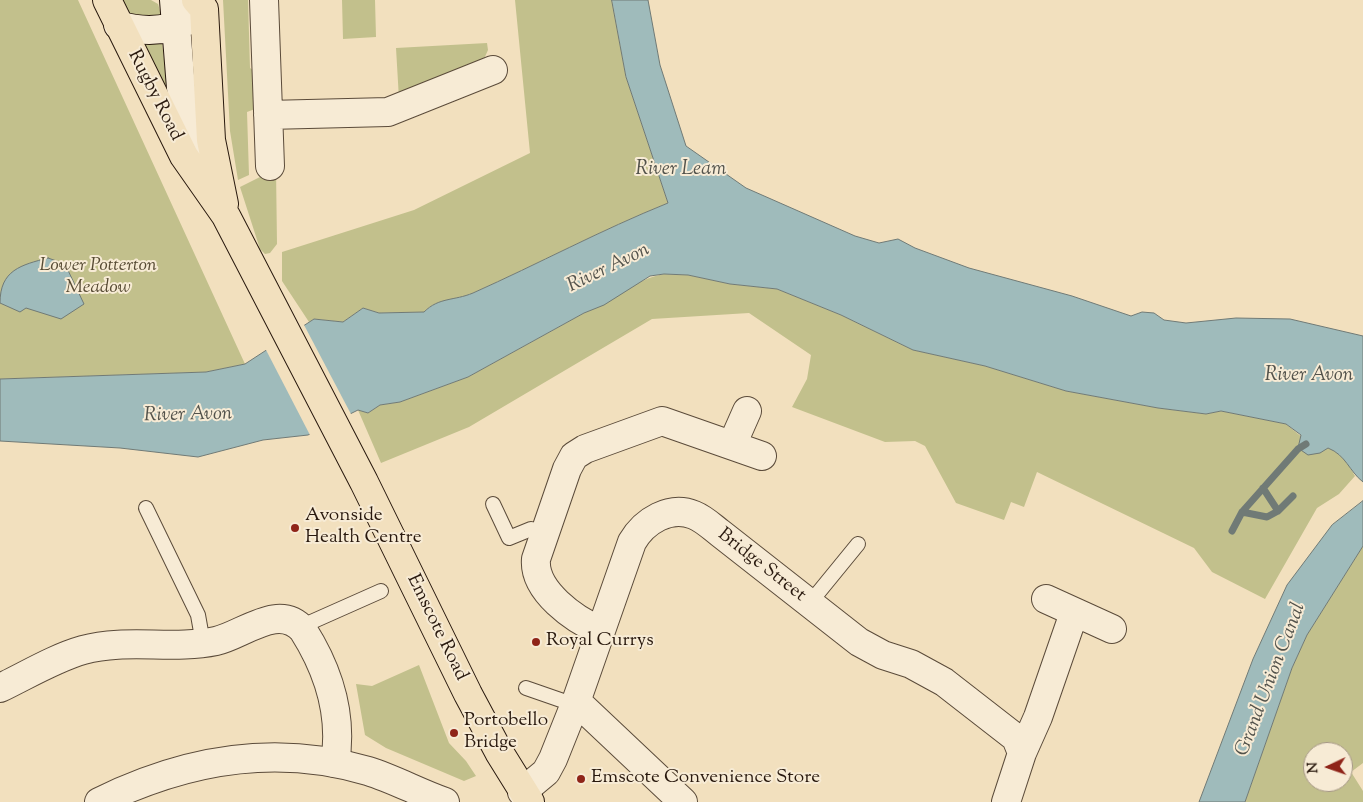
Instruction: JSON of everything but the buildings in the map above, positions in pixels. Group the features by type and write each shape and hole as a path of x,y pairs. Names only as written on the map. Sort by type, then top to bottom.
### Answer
{"main road":[{"name":"Rugby Road","path":"106,0 184,156 226,216"},
{"path":"201,3 211,140 226,216"},
{"name":"Emscote Road","path":"226,216 354,463 520,799"}],"street":[{"path":"264,0 270,166"},
{"path":"118,25 145,31 175,13 201,3"},
{"path":"175,13 181,88 207,188"},
{"path":"268,115 388,112 493,70"},
{"path":"732,444 747,411"},
{"path":"601,631 581,622 541,585 537,576 536,564 570,462 580,451 662,420 762,456"},
{"name":"Bridge Street","path":"520,799 546,772 576,703 636,535 657,517 677,512 696,516 868,648 911,664 944,682 1016,738 1022,753"},
{"path":"1046,599 1112,629"},
{"path":"1006,802 1022,753 1038,717 1074,613"},
{"path":"0,688 71,654 85,650 122,644 162,646 203,643 231,636 275,618 285,619 300,627 324,671 334,701 338,732 335,763"},
{"path":"576,703 683,802"},
{"path":"99,802 144,782 200,764 257,758 335,763 369,771 445,802"}],"lane":[{"path":"493,504 509,538 531,529 546,534"},
{"path":"146,508 198,615 203,643"},
{"path":"809,604 858,544"},
{"path":"300,627 381,591"},
{"path":"526,688 576,703"}],"green space":[{"name":"Lower Potterton Meadow","path":"0,0 78,0 245,364 206,372 0,379"},
{"path":"116,0 151,0 158,4 161,14 155,19 131,15"},
{"path":"223,0 248,0 250,68 257,73 255,109 247,112 249,175 238,180 230,131"},
{"path":"342,0 375,0 376,37 343,39"},
{"path":"515,0 612,0 626,77 668,203 618,224 473,293 435,304 424,312 379,313 363,308 343,322 314,319 309,322 282,281 282,252 414,210 530,153"},
{"path":"142,42 162,42 168,94"},
{"path":"487,43 488,50 484,59 399,99 396,48"},
{"path":"276,169 277,244 270,253 265,254 260,249 240,187"},
{"path":"664,274 688,275 730,284 777,289 841,315 913,350 985,366 1066,391 1158,408 1206,414 1221,411 1286,424 1320,452 1328,448 1341,456 1355,476 1339,494 1317,508 1265,599 1212,572 1194,548 1037,472 1024,507 1011,502 1004,520 956,503 925,446 915,441 885,442 792,407 807,379 811,355 749,313 652,319 469,427 381,463 358,410 368,413 380,405 400,402 468,377 633,286"},
{"path":"1363,546 1363,763 1353,770 1353,742 1303,742 1303,792 1353,792 1353,775 1363,791 1363,802 1245,802 1292,668 1307,635"},
{"path":"419,665 449,743 466,761 476,776 464,781 386,748 365,735 356,684 372,686"}],"water":[{"name":"River Avon","path":"612,0 648,0 660,65 686,146 746,188 855,236 879,243 898,239 915,248 969,268 1072,296 1131,316 1142,312 1154,313 1164,320 1186,323 1236,318 1290,319 1363,336 1363,482 1334,451 1328,448 1320,453 1308,455 1298,448 1301,435 1286,424 1221,411 1206,414 1158,408 1066,391 985,366 913,350 841,315 777,289 730,284 688,275 664,274 650,276 604,305 584,313 468,377 400,402 380,405 368,413 358,410 308,435 263,440 198,457 120,448 0,441 0,379 206,372 245,364 314,319 343,322 363,308 379,313 424,312 435,304 473,293 618,224 668,203 626,77"},
{"path":"48,258 65,264 84,304 61,319 26,308 20,312 0,303 1,292 8,276 29,263"},
{"name":"Grand Union Canal","path":"1363,501 1363,546 1307,635 1292,668 1245,802 1199,802 1253,659 1287,585 1332,525"}],"pier":[{"path":"303,323 352,416 311,437 265,348"}],"waterway":[{"path":"1232,531 1242,512 1298,449 1306,444"},
{"path":"1242,512 1267,517 1278,511 1263,488"},
{"path":"1278,511 1293,496"}],"place":[{"name":"Avonside Health Centre","path":"295,528"},
{"name":"Royal Currys","path":"536,642"},
{"name":"Portobello Bridge","path":"454,733"},
{"name":"Emscote Convenience Store","path":"581,779"}],"water label":[{"name":"River Leam","path":"681,171"}]}
